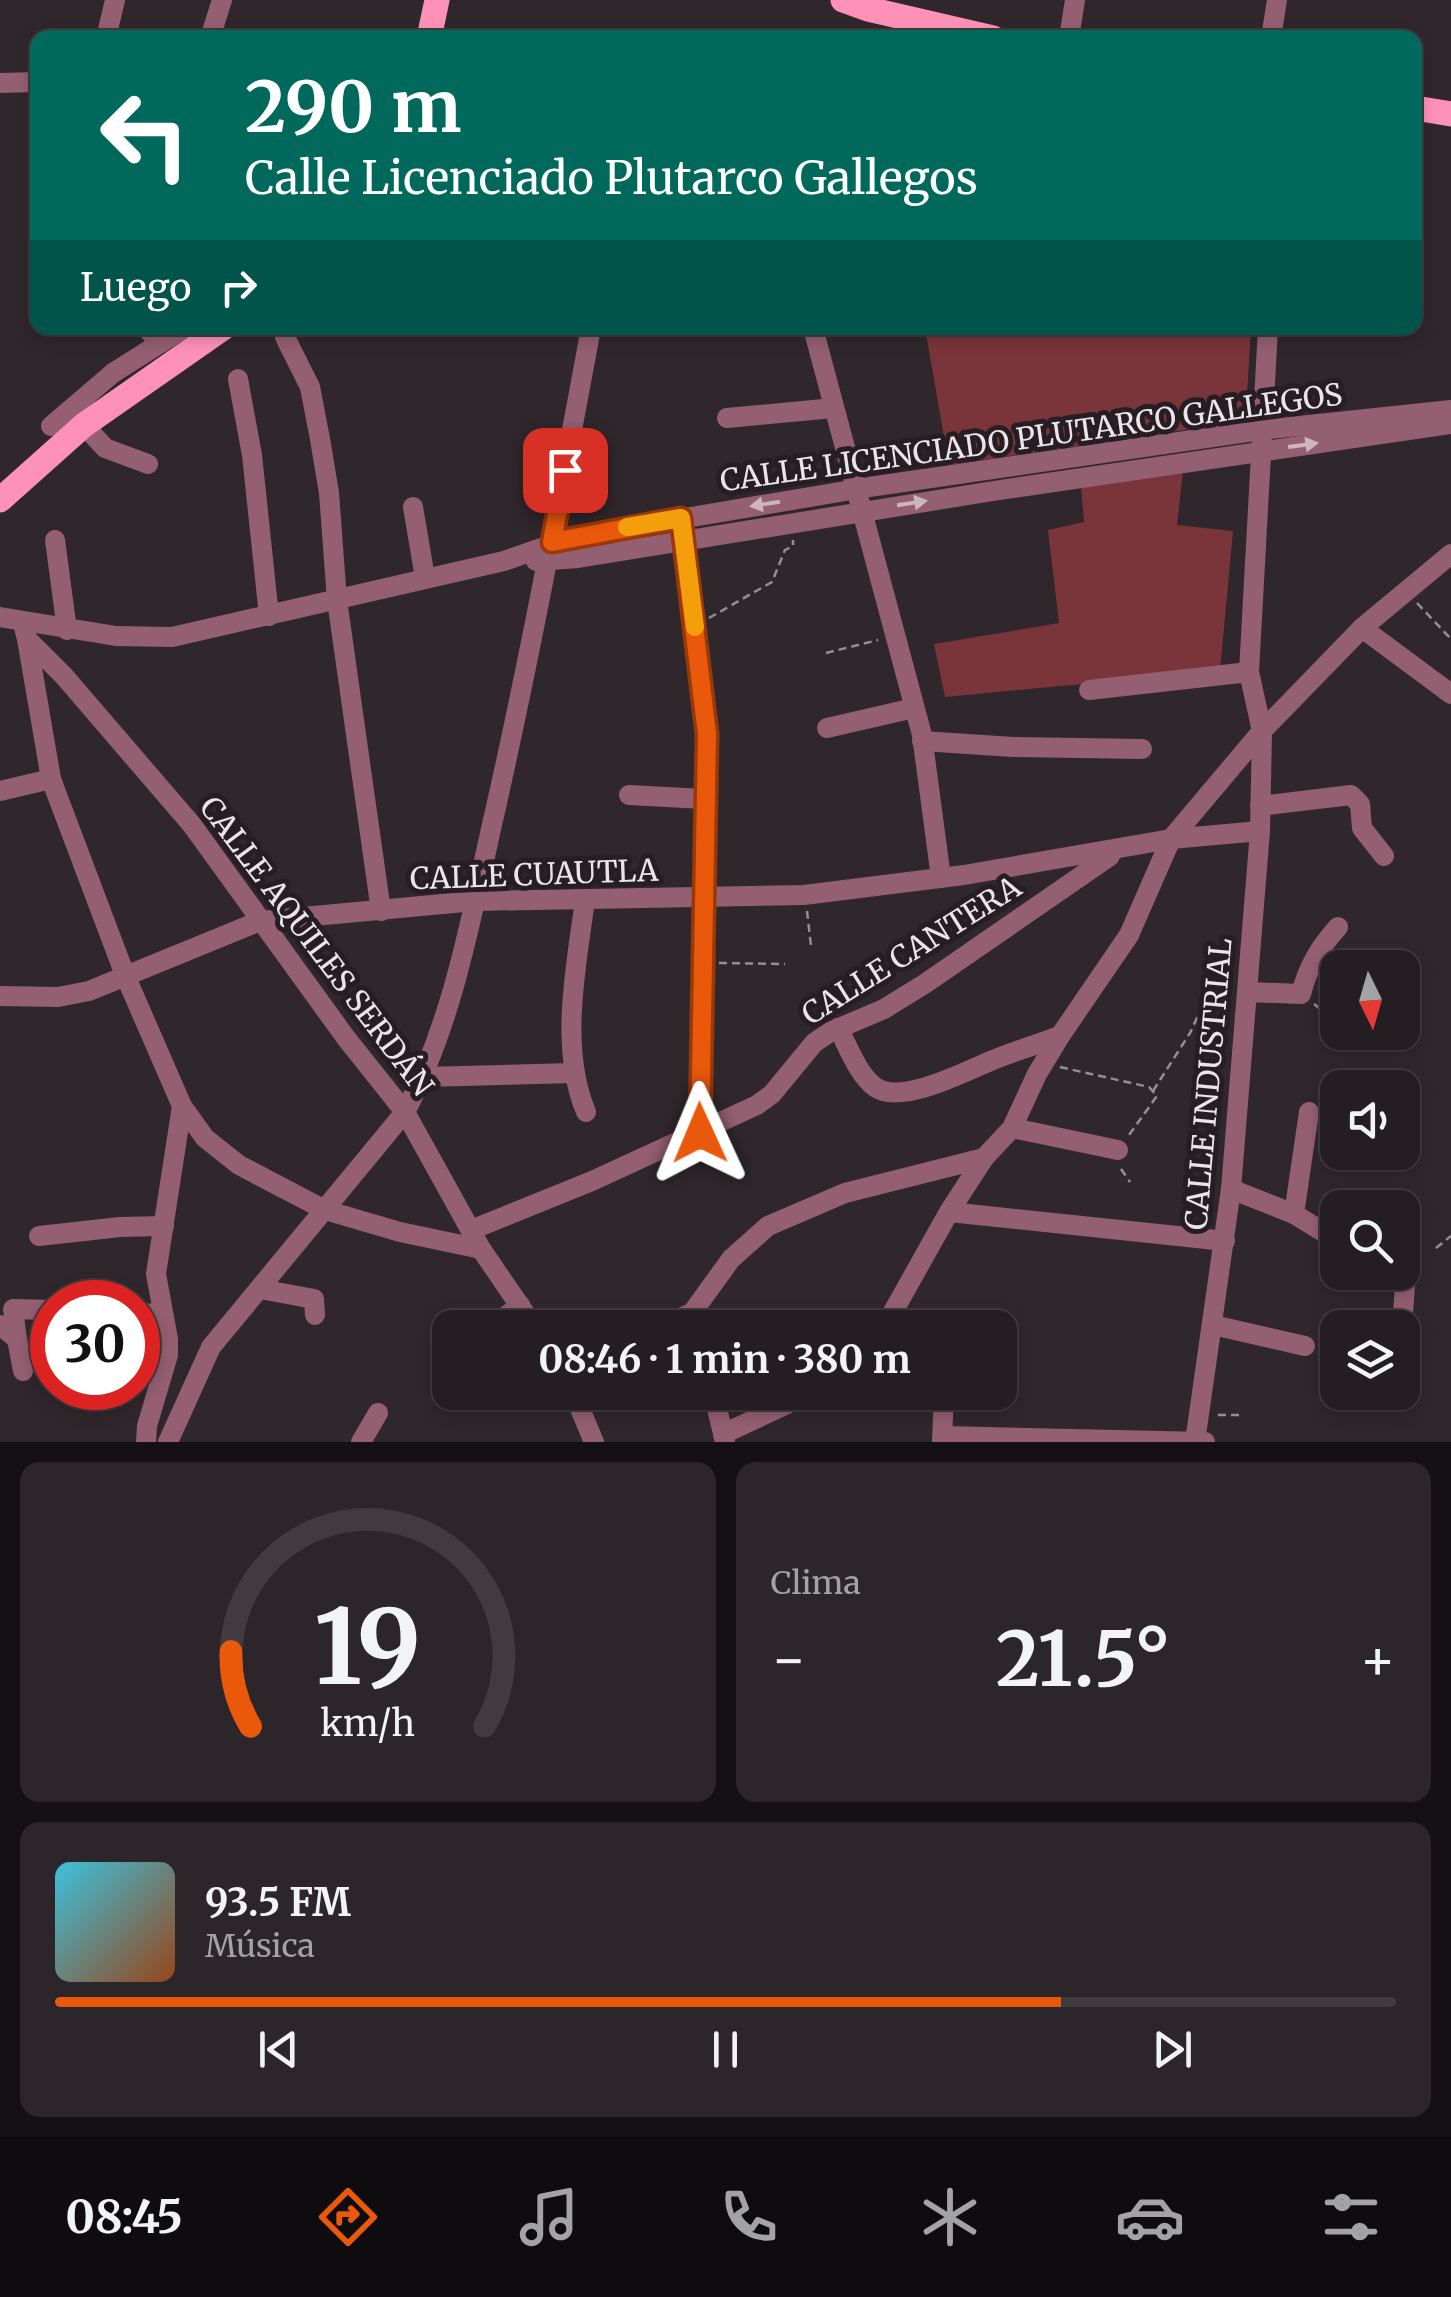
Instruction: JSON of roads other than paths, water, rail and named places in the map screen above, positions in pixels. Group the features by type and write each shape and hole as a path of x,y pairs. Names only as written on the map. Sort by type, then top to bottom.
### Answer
{"main road":[{"path":"435,30 437,0"},
{"path":"855,4 878,30"},
{"path":"855,4 961,30"},
{"path":"1422,109 1451,114"},
{"path":"0,500 84,425 211,335"}],"street":[{"path":"108,30 115,0"},
{"path":"213,30 222,0"},
{"path":"1070,30 1074,0"},
{"path":"1272,30 1277,0"},
{"path":"0,83 30,82"},
{"path":"153,335 161,343"},
{"path":"51,426 114,373 173,335"},
{"path":"168,1442 211,1347 405,1112 424,1078 453,990 475,902 550,552 590,335"},
{"path":"814,335 922,741 941,878"},
{"name":"CALLE INDUSTRIAL","path":"1195,1442 1231,1189 1260,831 1262,730 1249,672 1268,335"},
{"path":"284,337 310,387 320,439 329,493 337,600 381,910"},
{"path":"238,379 252,455 269,616"},
{"path":"727,418 834,408"},
{"name":"CALLE LICENCIADO PLUTARCO GALLEGOS","path":"0,617 25,631 172,636 550,552 681,518 857,489 991,480 1451,410"},
{"name":"CALLE LICENCIADO PLUTARCO GALLEGOS","path":"1261,440 1451,424"},
{"path":"84,425 105,448 148,464"},
{"name":"CALLE LICENCIADO PLUTARCO GALLEGOS","path":"550,552 684,542 862,511 991,480"},
{"path":"414,507 425,578"},
{"path":"681,518 707,734 700,1133"},
{"path":"55,540 67,630"},
{"path":"894,1310 949,1212 984,1158 1012,1128 1060,1036 1129,935 1171,839 1262,730 1362,628 1451,554"},
{"path":"1362,628 1451,694"},
{"path":"25,631 51,779 125,976 182,1106 219,1152 325,1210 400,1232 476,1240"},
{"name":"CALLE AQUILES SERDÁN","path":"25,631 192,825 405,1112 476,1240 523,1310"},
{"path":"1089,690 1249,672"},
{"path":"827,728 914,708"},
{"path":"922,741 1142,749"},
{"path":"0,791 51,779"},
{"path":"628,795 704,799"},
{"path":"1260,806 1351,795 1360,804 1362,828 1384,856"},
{"name":"CALLE CUAUTLA","path":"0,996 88,992 260,921 475,902 804,895 1118,851 1171,839 1260,831"},
{"name":"CALLE CANTERA","path":"476,1240 700,1133 772,1094 814,1043 926,983 1118,851"},
{"path":"584,900 572,1020 573,1073 586,1112"},
{"path":"1247,992 1301,994 1306,972 1320,946 1338,927"},
{"path":"838,1028 864,1074 878,1090 913,1090 936,1085 1060,1036"},
{"path":"424,1078 573,1073"},
{"path":"146,1442 168,1355 156,1274 182,1106"},
{"path":"1294,1214 1310,1112"},
{"path":"1012,1128 1118,1150"},
{"path":"700,1310 730,1258 768,1226 845,1192 984,1158"},
{"path":"1231,1189 1294,1214 1320,1230"},
{"path":"949,1212 1225,1240"},
{"path":"39,1236 164,1226"},
{"path":"260,1289 314,1299 315,1315"},
{"path":"514,1310 520,1305"},
{"path":"6,1317 17,1339 23,1370"},
{"path":"1214,1325 1305,1346"},
{"path":"581,1410 594,1442"},
{"path":"717,1410 724,1438 778,1410"},
{"path":"943,1410 942,1439 1205,1442"},
{"path":"361,1442 378,1413"}]}
